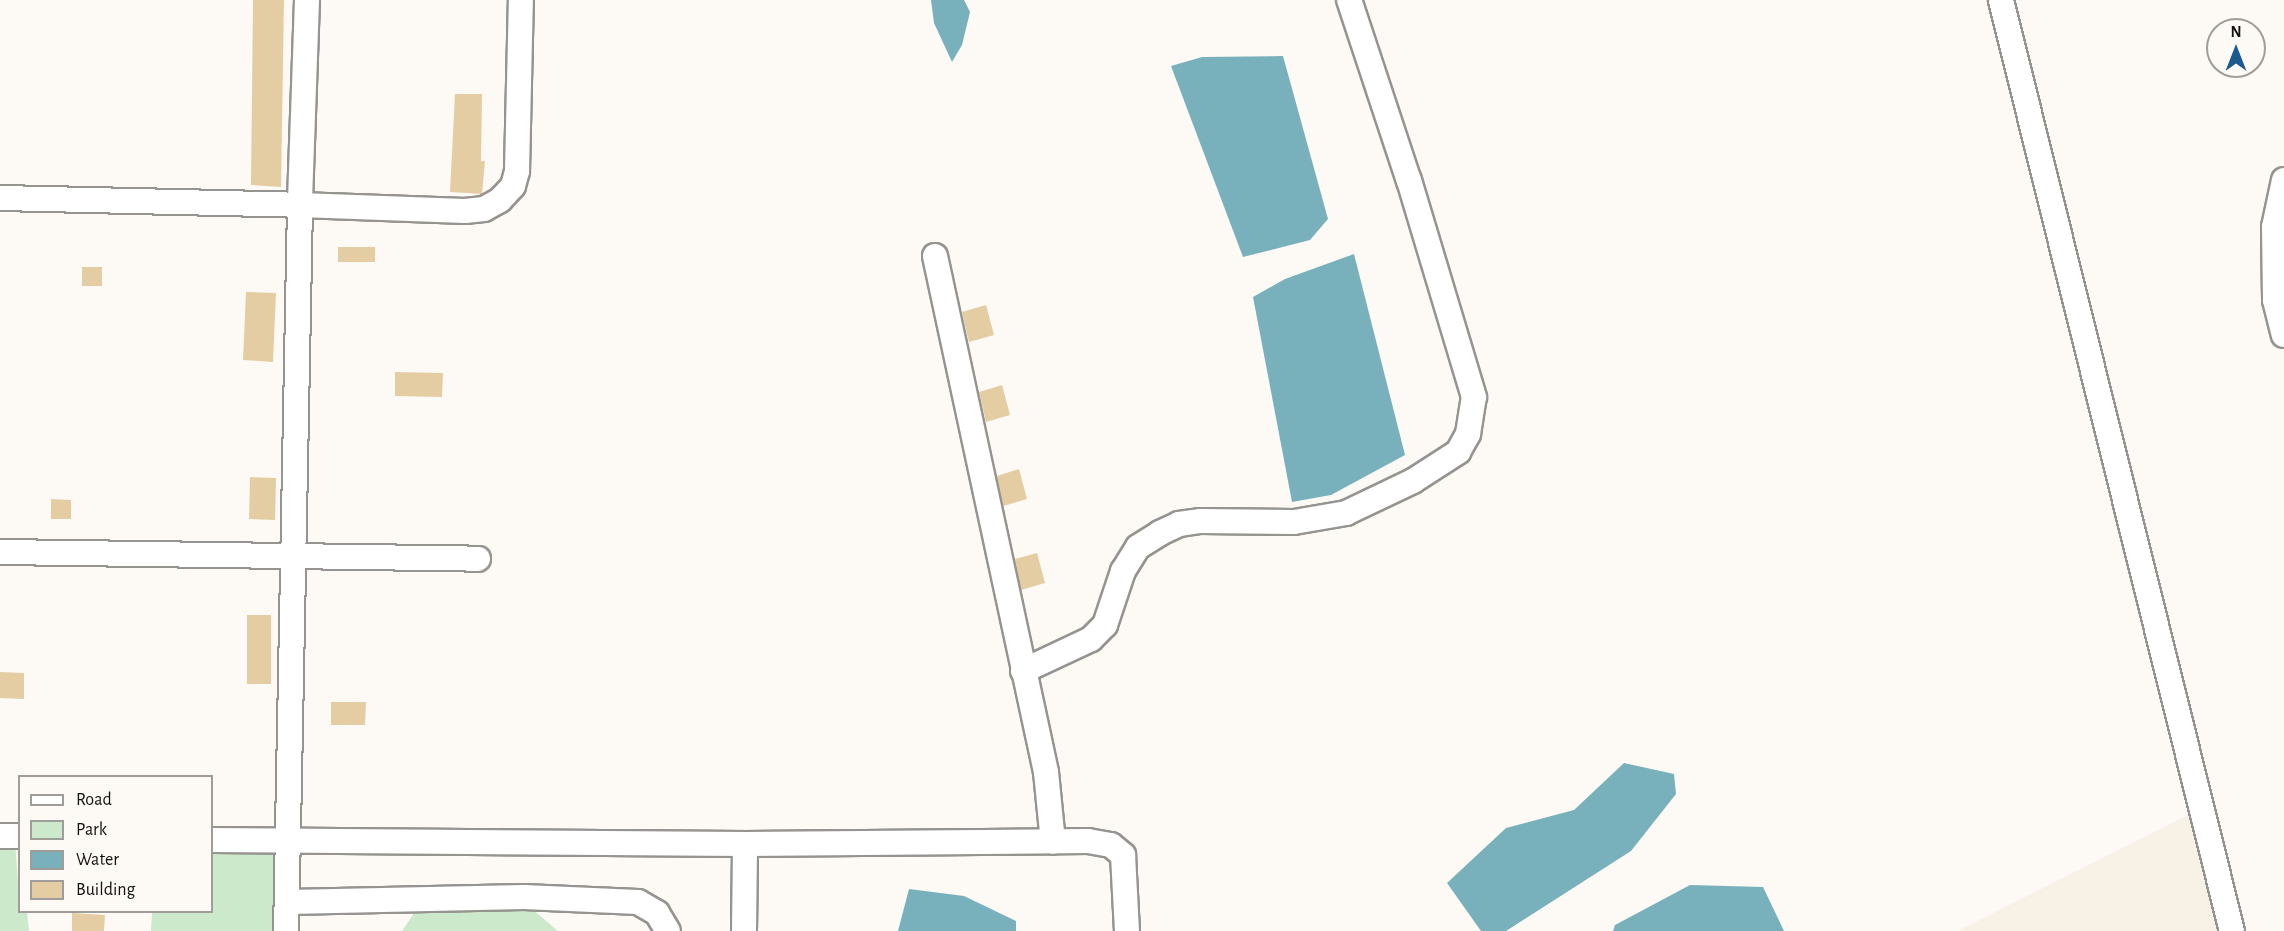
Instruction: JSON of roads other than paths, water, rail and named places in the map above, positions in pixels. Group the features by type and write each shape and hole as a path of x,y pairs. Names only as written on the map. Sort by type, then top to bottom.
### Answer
{"lane":[{"path":"286,931 300,206 307,0"},
{"path":"0,198 465,211 484,209 500,200 513,186 517,171 520,0"},
{"path":"1023,671 1091,639 1105,625 1123,571 1138,547 1160,533 1179,524 1201,521 1294,522 1346,513 1413,481 1458,452 1468,434 1474,397 1409,181 1349,0"},
{"path":"2001,0 2232,931"},
{"path":"2284,180 2274,227 2275,300 2284,334"},
{"path":"935,256 1046,772 1053,842"},
{"path":"0,552 478,559"},
{"path":"0,836 18,836"},
{"path":"213,840 745,844 1053,842 1111,845 1123,855 1127,931"},
{"path":"744,931 745,844"},
{"path":"288,902 604,900 649,907 664,921 668,931"}],"water":[{"path":"931,0 964,0 970,12 962,45 952,62 934,23"},
{"path":"1283,56 1328,219 1310,240 1243,257 1171,66 1202,57"},
{"path":"1354,254 1405,455 1331,495 1292,502 1253,297 1285,279"},
{"path":"1624,763 1674,774 1676,794 1631,851 1506,931 1481,931 1447,883 1506,828 1574,810"},
{"path":"1690,885 1763,887 1784,931 1613,931 1615,925"},
{"path":"909,889 964,896 1016,921 1016,931 898,931"}]}
